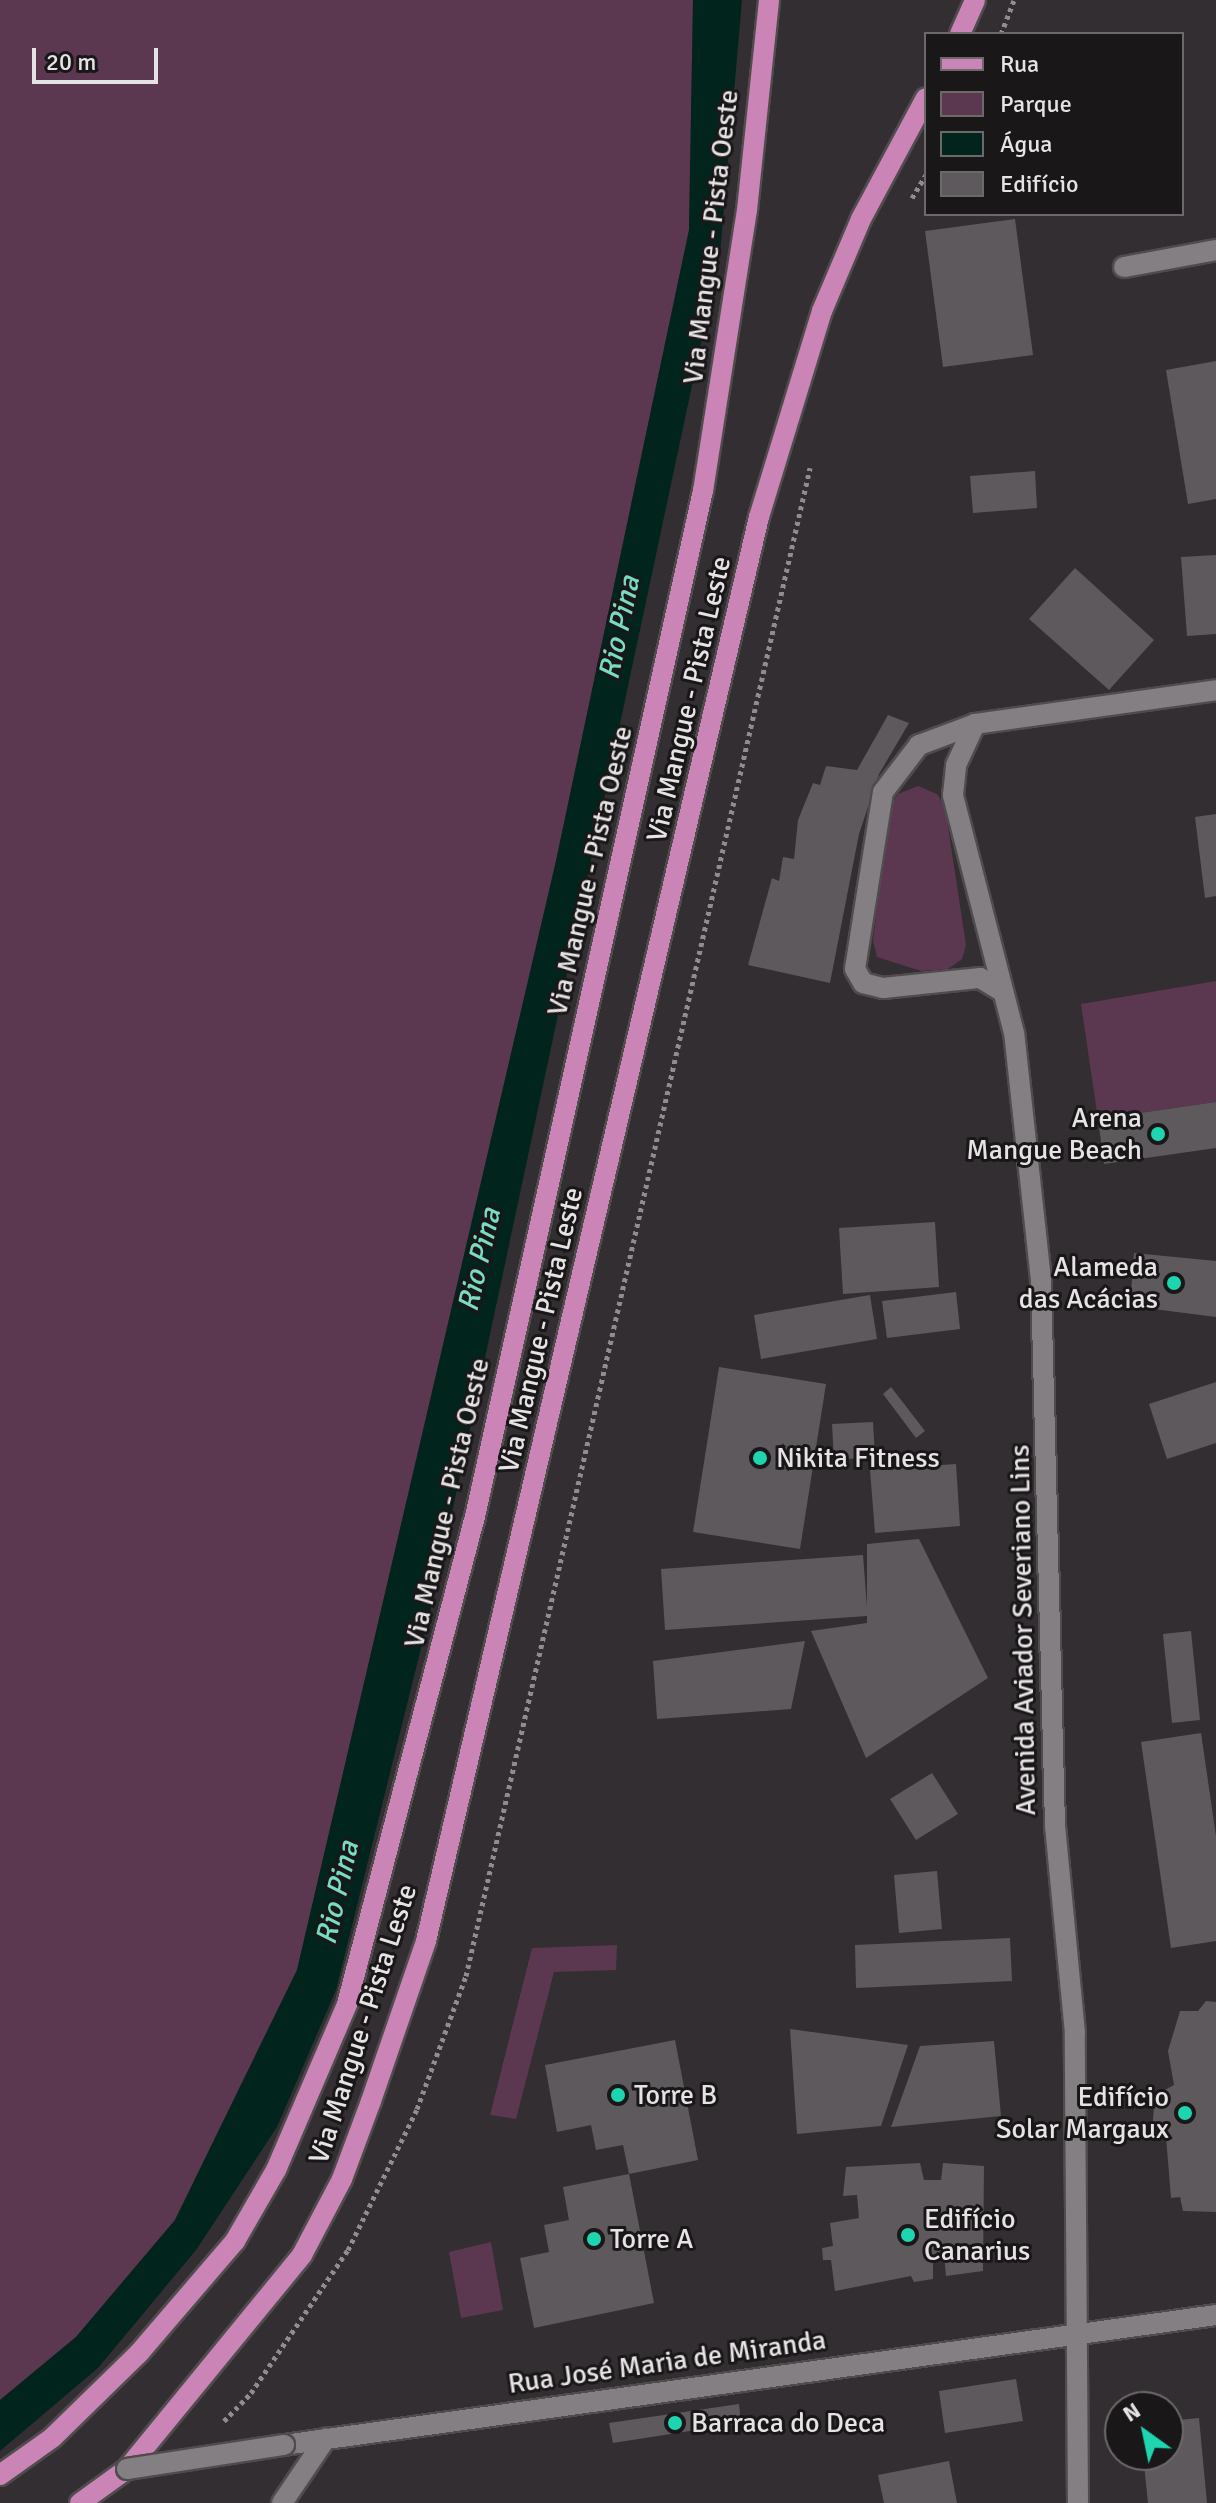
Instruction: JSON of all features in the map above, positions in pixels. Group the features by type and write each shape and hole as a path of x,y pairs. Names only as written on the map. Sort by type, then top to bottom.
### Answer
{"main road":[{"name":"Via Mangue - Pista Oeste","path":"0,2475 52,2438 140,2352 235,2241 276,2170 347,2004 474,1521 703,491 747,210 769,0"},
{"path":"961,32 975,0"},
{"name":"Via Mangue - Pista Leste","path":"80,2503 127,2469 302,2255 342,2179 426,1941 759,517 822,311 861,219 924,102"}],"street":[{"path":"1124,267 1216,250"},
{"path":"1002,991 980,978 883,988 863,983 855,969 883,792 919,745 975,724 1216,690"},
{"name":"Avenida Aviador Severiano Lins","path":"975,724 956,765 953,795 1014,1033 1041,1280 1054,1810 1075,2033 1073,2331 1078,2503"},
{"name":"Rua José Maria de Miranda","path":"127,2469 1073,2331 1216,2315"},
{"path":"282,2503 326,2438"}],"path":[{"path":"1002,32 1014,0"}],"green space":[{"path":"0,0 693,0 689,230 556,861 297,1970 175,2220 76,2337 0,2400"},
{"path":"918,786 937,794 945,807 966,945 962,959 948,969 921,971 877,957 873,941 889,807 898,794"},
{"path":"1216,981 1216,1102 1098,1119 1081,1004"},
{"path":"617,1945 616,1970 554,1972 516,2119 490,2115 532,1948"},
{"path":"491,2242 503,2310 461,2318 449,2252"}],"water":[{"name":"Rio Pina","path":"693,0 742,0 720,254 436,1588 336,1990 277,2127 196,2250 98,2368 0,2451 0,2400 76,2337 175,2220 297,1970 556,861 689,230"}],"building":[{"path":"1015,219 1033,355 943,367 925,231"},
{"path":"1216,361 1216,499 1188,504 1166,370"},
{"path":"1035,471 1037,508 973,513 970,476"},
{"path":"1216,555 1216,634 1187,636 1181,557"},
{"path":"1075,568 1154,640 1109,690 1029,619"},
{"path":"888,715 909,723 879,774 859,834 830,983 748,965 772,878 779,881 783,857 794,859 798,820 813,783 820,785 826,766 857,770"},
{"path":"1216,814 1216,896 1205,898 1195,817"},
{"name":"Arena Mangue Beach","path":"1216,1102 1216,1148 1104,1164 1098,1119"},
{"path":"935,1222 939,1287 843,1294 839,1228"},
{"name":"Alameda das Acácias","path":"1134,1253 1216,1261 1216,1317 1130,1306"},
{"path":"956,1292 960,1329 887,1338 882,1301"},
{"path":"870,1295 877,1339 761,1359 754,1315"},
{"name":"Nikita Fitness","path":"719,1367 826,1384 800,1549 693,1532"},
{"path":"1216,1382 1216,1443 1167,1459 1149,1404"},
{"path":"891,1387 925,1431 916,1438 883,1394"},
{"path":"873,1422 875,1457 834,1460 832,1424"},
{"path":"956,1464 960,1526 875,1533 870,1470"},
{"path":"919,1539 988,1678 866,1758 811,1631 867,1623 867,1616 665,1630 661,1569 863,1555 867,1607 867,1544"},
{"path":"1191,1631 1200,1720 1172,1723 1163,1634"},
{"path":"805,1641 791,1709 657,1719 653,1661"},
{"path":"1201,1733 1216,1836 1216,1941 1171,1948 1141,1742"},
{"path":"932,1773 958,1814 916,1840 890,1799"},
{"path":"937,1871 942,1929 899,1933 894,1875"},
{"path":"1010,1938 1012,1981 856,1988 855,1945"},
{"name":"Edifício Solar Margaux","path":"1206,2001 1216,2002 1216,2212 1183,2211 1180,2197 1171,2198 1166,2137 1152,2131 1155,2095 1174,2085 1168,2051 1180,2011 1198,2011"},
{"path":"790,2029 908,2045 881,2126 797,2134"},
{"name":"Torre B","path":"675,2040 698,2160 629,2174 623,2145 596,2150 591,2125 557,2132 545,2065"},
{"path":"994,2041 1001,2116 891,2127 920,2046"},
{"name":"Edifício Canarius","path":"920,2163 924,2180 941,2180 943,2163 984,2166 983,2271 946,2276 944,2255 933,2257 933,2279 914,2282 911,2276 835,2291 831,2260 823,2260 822,2248 833,2246 830,2223 859,2218 857,2195 843,2196 846,2167"},
{"name":"Torre A","path":"629,2174 654,2303 534,2328 520,2258 549,2252 544,2225 569,2220 563,2187"},
{"path":"1016,2379 1023,2421 945,2433 939,2391"},
{"name":"Barraca do Deca","path":"739,2404 741,2423 613,2443 609,2423"},
{"path":"1199,2418 1207,2503 1148,2503 1145,2471 1184,2471 1184,2419"},
{"path":"949,2461 957,2503 884,2503 878,2475"}],"place":[{"name":"Arena Mangue Beach","path":"1158,1134"},
{"name":"Alameda das Acácias","path":"1174,1283"},
{"name":"Nikita Fitness","path":"760,1458"},
{"name":"Torre B","path":"618,2095"},
{"name":"Edifício Solar Margaux","path":"1185,2113"},
{"name":"Edifício Canarius","path":"908,2235"},
{"name":"Torre A","path":"594,2239"},
{"name":"Barraca do Deca","path":"675,2423"}]}
